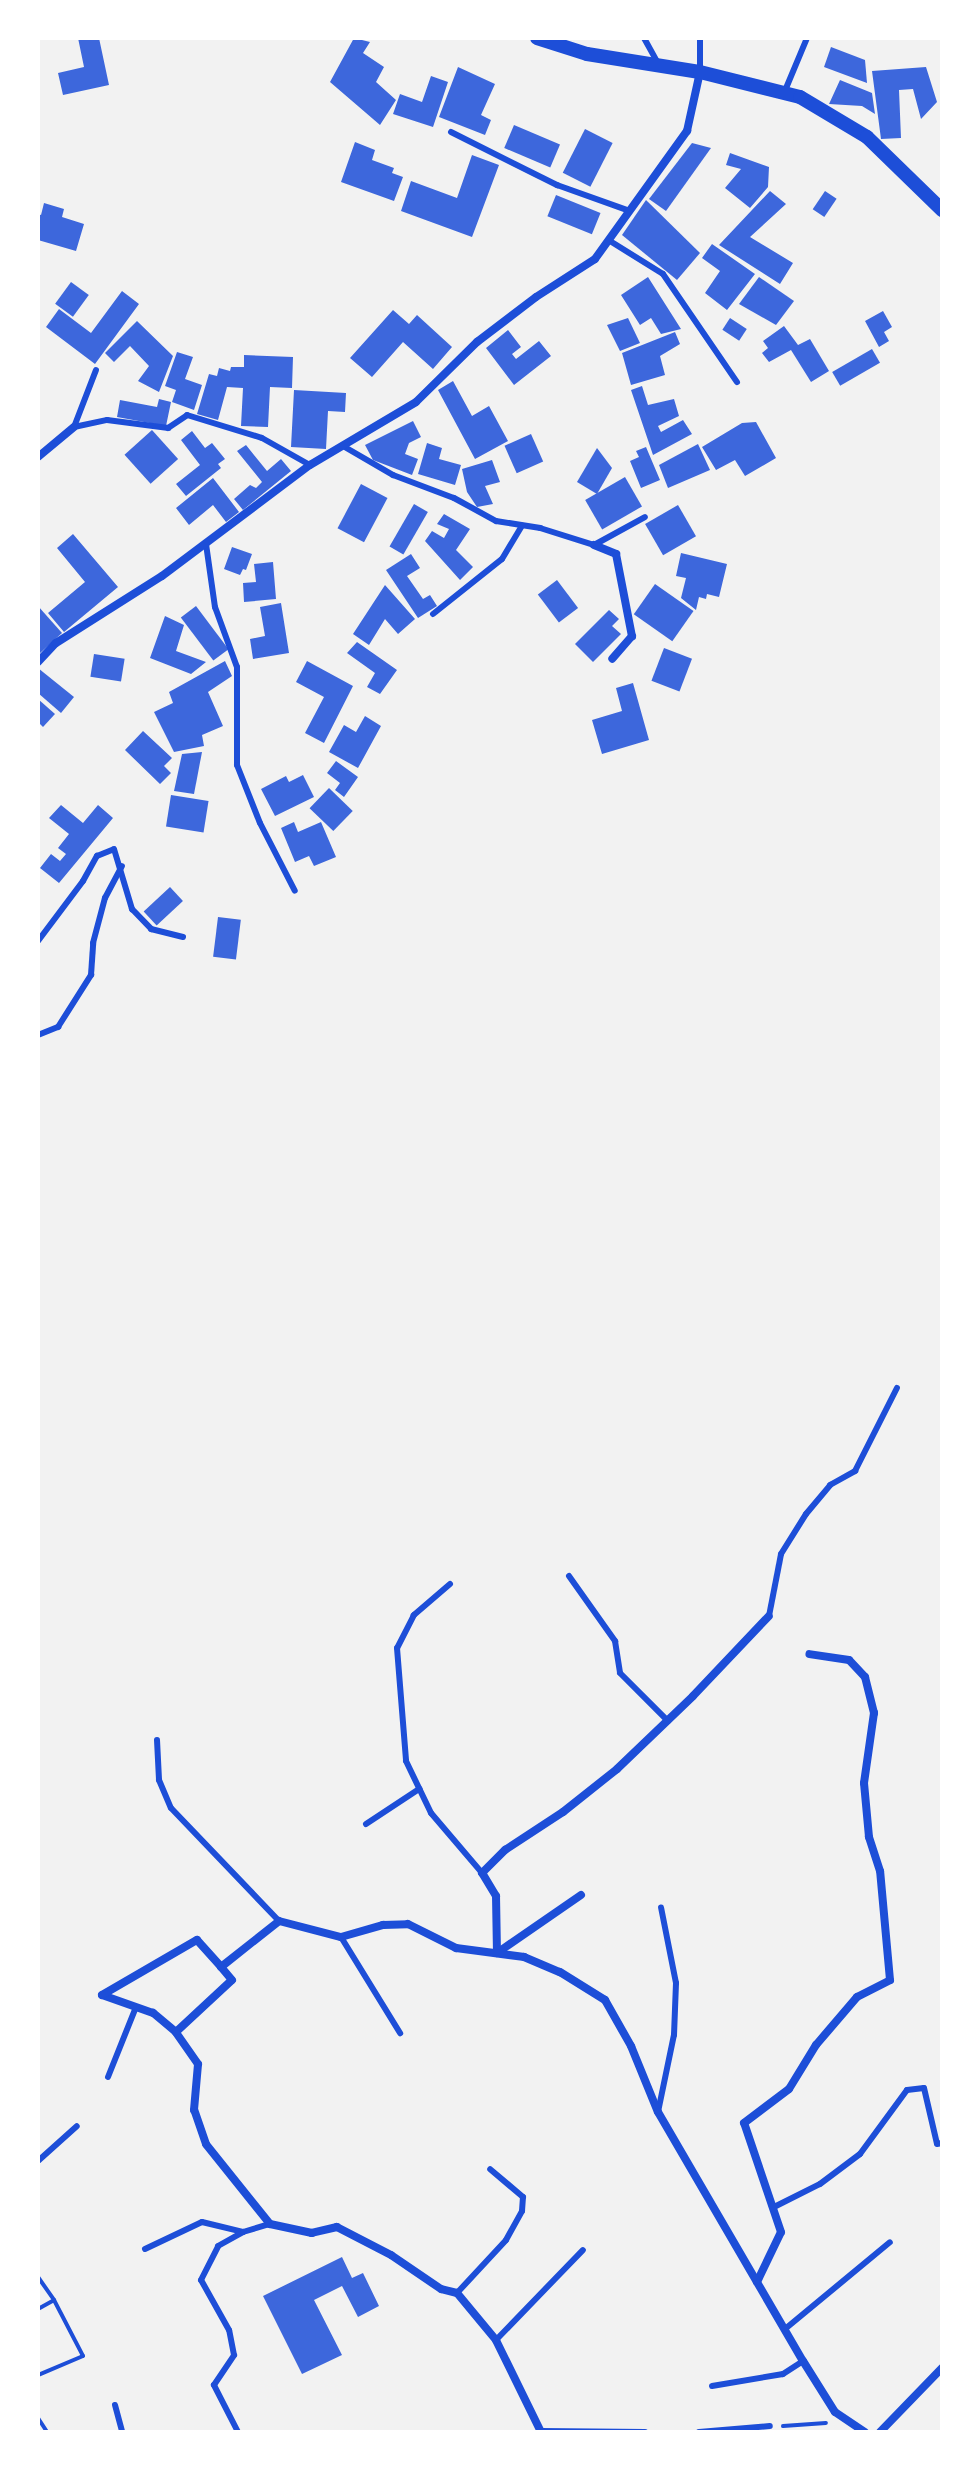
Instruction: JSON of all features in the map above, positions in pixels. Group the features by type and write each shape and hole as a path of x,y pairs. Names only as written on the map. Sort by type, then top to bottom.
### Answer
{"street":[{"path":"537,38 587,54 700,72 800,97 867,137 942,210"},
{"path":"38,662 56,643 162,576 310,465 416,402 477,342 536,297 595,259 610,241 627,210 687,131 700,72"},
{"path":"38,457 74,427"},
{"path":"594,545 616,554 632,636 612,659"},
{"path":"497,1953 496,1896 482,1873 505,1850 563,1812 617,1769 769,1616"},
{"path":"757,2282 781,2232 744,2123 789,2089 816,2045 857,1997 890,1980 880,1871 869,1837 864,1783 874,1713 865,1677 849,1660 809,1654"},
{"path":"497,1953 581,1895"},
{"path":"221,1967 279,1921 341,1937 383,1925 408,1924 456,1948 524,1957 560,1972 605,2000 631,2046 658,2112 803,2361 835,2412 865,2432"},
{"path":"176,2032 232,1980 197,1940 102,1995 153,2013 176,2032 198,2064 194,2110 206,2144 270,2224 312,2233 337,2227 391,2255 441,2289 457,2293 496,2340 541,2431"},
{"path":"880,2432 942,2368"}],"lane":[{"path":"644,38 659,66"},
{"path":"700,38 700,72"},
{"path":"784,93 807,38"},
{"path":"451,132 557,185 627,210"},
{"path":"610,241 663,274 737,382"},
{"path":"74,427 96,370"},
{"path":"74,427 107,420 168,428 187,415 262,438 310,465"},
{"path":"343,446 393,475 454,498 496,521 540,528 594,545 645,517"},
{"path":"433,614 502,559 522,526"},
{"path":"206,544 215,607 237,667 237,765 260,823 295,891"},
{"path":"38,941 83,881 97,856 114,849 122,866 132,909 151,929 183,937"},
{"path":"38,1035 58,1027 91,975 93,943 105,898 122,866"},
{"path":"769,1616 781,1554 806,1514 830,1485 855,1471 897,1388"},
{"path":"569,1576 615,1641 620,1673 668,1721"},
{"path":"450,1584 414,1615 397,1648 406,1761 431,1813 482,1873"},
{"path":"157,1740 159,1780 171,1808 279,1921"},
{"path":"366,1824 419,1789"},
{"path":"658,2112 674,2035 676,1983 661,1907"},
{"path":"341,1937 400,2033"},
{"path":"108,2077 136,2007"},
{"path":"774,2207 820,2184 860,2154 907,2090 924,2088 937,2144 942,2143"},
{"path":"38,2161 77,2126"},
{"path":"457,2293 506,2240 522,2211 523,2197 490,2169"},
{"path":"145,2249 202,2222 243,2232"},
{"path":"238,2432 214,2385 234,2355 229,2330 201,2280 218,2246 243,2232 270,2224"},
{"path":"785,2329 890,2242"},
{"path":"496,2340 583,2250"},
{"path":"712,2386 783,2374 803,2361"},
{"path":"115,2405 122,2432"},
{"path":"699,2432 770,2426"},
{"path":"541,2431 645,2432"}],"path":[{"path":"38,2277 54,2300 83,2356 38,2375"},
{"path":"38,2309 54,2300"},
{"path":"770,2426 825,2424 835,2412"},
{"path":"38,2418 47,2432"}],"building":[{"path":"78,38 99,38 109,85 63,95 58,73 84,67"},
{"path":"354,38 370,42 363,53 384,67 376,82 396,100 380,125 330,82"},
{"path":"831,47 865,60 867,83 824,67"},
{"path":"458,67 495,84 481,115 491,120 485,135 439,117"},
{"path":"926,67 937,102 921,119 913,89 899,90 901,138 881,139 872,71"},
{"path":"431,76 448,82 433,127 393,114 400,94 422,102"},
{"path":"840,80 872,93 875,114 862,106 829,104"},
{"path":"514,125 560,145 550,168 504,148"},
{"path":"585,129 613,143 590,187 563,173"},
{"path":"355,142 375,150 372,160 394,168 392,173 403,177 394,201 341,182"},
{"path":"692,143 711,148 666,211 649,199"},
{"path":"730,153 769,167 768,187 750,208 725,188 741,169 726,165"},
{"path":"472,155 499,165 472,237 401,211 411,181 457,198"},
{"path":"770,191 786,204 750,237 793,263 780,284 719,245"},
{"path":"825,191 837,199 824,217 813,209"},
{"path":"556,195 601,213 592,234 547,216"},
{"path":"646,200 700,253 677,280 622,235"},
{"path":"44,203 64,209 62,217 84,224 76,251 38,240 38,214 41,215"},
{"path":"712,244 755,274 727,310 705,293 720,271 702,258"},
{"path":"648,277 681,329 661,334 651,318 640,325 621,295"},
{"path":"759,277 794,301 776,325 739,304"},
{"path":"71,282 89,295 73,317 55,304"},
{"path":"122,291 139,304 95,364 46,327 59,309 91,333"},
{"path":"393,310 409,324 417,315 452,347 433,369 403,342 372,377 350,358"},
{"path":"883,311 892,327 884,332 889,341 879,347 865,321"},
{"path":"628,318 640,343 620,351 607,325"},
{"path":"730,318 747,329 739,341 722,330"},
{"path":"137,321 173,356 159,392 138,381 149,366 130,346 114,362 105,353"},
{"path":"784,326 798,345 810,339 829,371 811,382 791,350 769,362 762,353 768,348 763,341"},
{"path":"508,330 521,347 512,354 516,359 539,341 551,356 514,385 486,348"},
{"path":"675,332 680,344 660,356 665,375 631,385 622,353"},
{"path":"872,349 880,363 840,386 832,372"},
{"path":"177,352 193,357 185,379 202,385 194,410 172,402 176,390 165,386"},
{"path":"244,355 293,357 292,388 270,387 268,427 241,426 243,388 227,387 218,420 197,414 209,374 217,376 219,368 230,371 231,367 244,367"},
{"path":"453,381 472,416 489,406 508,441 475,459 438,390"},
{"path":"642,386 648,405 674,399 679,416 658,426 661,432 683,420 692,434 653,455 631,390"},
{"path":"294,390 346,393 345,412 328,411 326,449 291,447"},
{"path":"159,399 171,402 166,426 117,417 120,400 157,407"},
{"path":"413,421 421,437 409,443 405,454 418,459 412,475 373,460 365,445"},
{"path":"756,422 776,458 745,476 735,460 716,470 702,447 742,423"},
{"path":"152,430 178,459 151,484 125,455"},
{"path":"192,431 205,448 212,443 225,459 218,464 221,468 186,496 176,484 200,465 181,440"},
{"path":"531,434 543,461 517,473 505,446"},
{"path":"427,443 442,448 439,459 461,465 455,485 418,474"},
{"path":"698,444 710,470 668,488 659,465"},
{"path":"246,445 267,471 281,459 291,471 243,510 234,499 250,485 256,488 262,482 237,451"},
{"path":"646,447 660,480 641,488 630,461 639,457 636,451"},
{"path":"597,448 612,468 597,494 577,482"},
{"path":"492,460 500,482 485,486 493,504 477,507 467,492 462,469"},
{"path":"625,477 642,506 602,529 585,500"},
{"path":"213,478 239,512 226,522 213,505 189,525 176,508"},
{"path":"361,484 387,498 364,542 338,528"},
{"path":"414,504 428,512 403,554 390,546"},
{"path":"678,505 696,536 663,555 645,524"},
{"path":"444,514 470,529 456,550 473,567 460,580 425,541 432,531 444,538 449,529 437,524"},
{"path":"73,534 118,587 64,632 48,613 85,582 57,548"},
{"path":"232,547 252,554 246,570 243,569 240,575 224,569"},
{"path":"681,553 727,564 719,597 707,594 706,599 699,597 696,610 681,598 686,578 676,576"},
{"path":"411,554 420,568 407,576 423,599 430,595 437,606 418,618 386,570"},
{"path":"273,562 276,599 244,602 243,583 256,582 254,564"},
{"path":"557,580 578,608 559,622 538,594"},
{"path":"655,584 694,611 672,641 634,614"},
{"path":"385,585 415,619 398,634 385,619 369,645 353,634"},
{"path":"281,603 289,653 253,659 250,639 265,636 260,607"},
{"path":"38,606 62,633 39,654 38,653"},
{"path":"196,606 228,649 213,661 181,617"},
{"path":"609,610 619,619 612,626 621,634 593,662 575,644"},
{"path":"165,616 184,625 176,651 206,662 191,674 150,658"},
{"path":"357,642 397,670 380,694 367,687 375,673 347,653"},
{"path":"664,648 692,659 679,691 651,681"},
{"path":"94,654 125,659 121,682 90,677"},
{"path":"225,661 232,676 208,692 223,726 202,735 204,746 174,752 154,712 173,703 169,692"},
{"path":"307,661 353,686 324,743 305,733 324,697 296,682"},
{"path":"38,668 74,697 61,713 38,693"},
{"path":"633,683 649,740 602,754 592,720 622,711 616,688"},
{"path":"38,699 55,714 43,727 38,722"},
{"path":"365,716 381,726 358,768 329,752 344,725 356,732"},
{"path":"143,731 172,758 164,766 171,773 160,784 125,750"},
{"path":"202,752 194,794 174,791 182,754"},
{"path":"336,761 358,777 344,797 335,790 340,783 327,773"},
{"path":"303,775 314,797 275,816 261,789 286,776 289,782"},
{"path":"329,788 353,811 333,831 310,808"},
{"path":"171,795 209,801 204,833 166,827"},
{"path":"61,805 83,823 98,805 113,818 59,883 40,868 51,854 60,861 66,854 58,848 69,834 49,818"},
{"path":"294,822 298,832 321,822 336,857 314,866 309,856 295,862 281,828"},
{"path":"170,887 183,901 157,925 144,912"},
{"path":"218,917 241,920 236,960 213,957"},
{"path":"342,2257 352,2278 363,2273 379,2306 358,2317 342,2286 314,2300 342,2355 302,2374 263,2296"}]}
